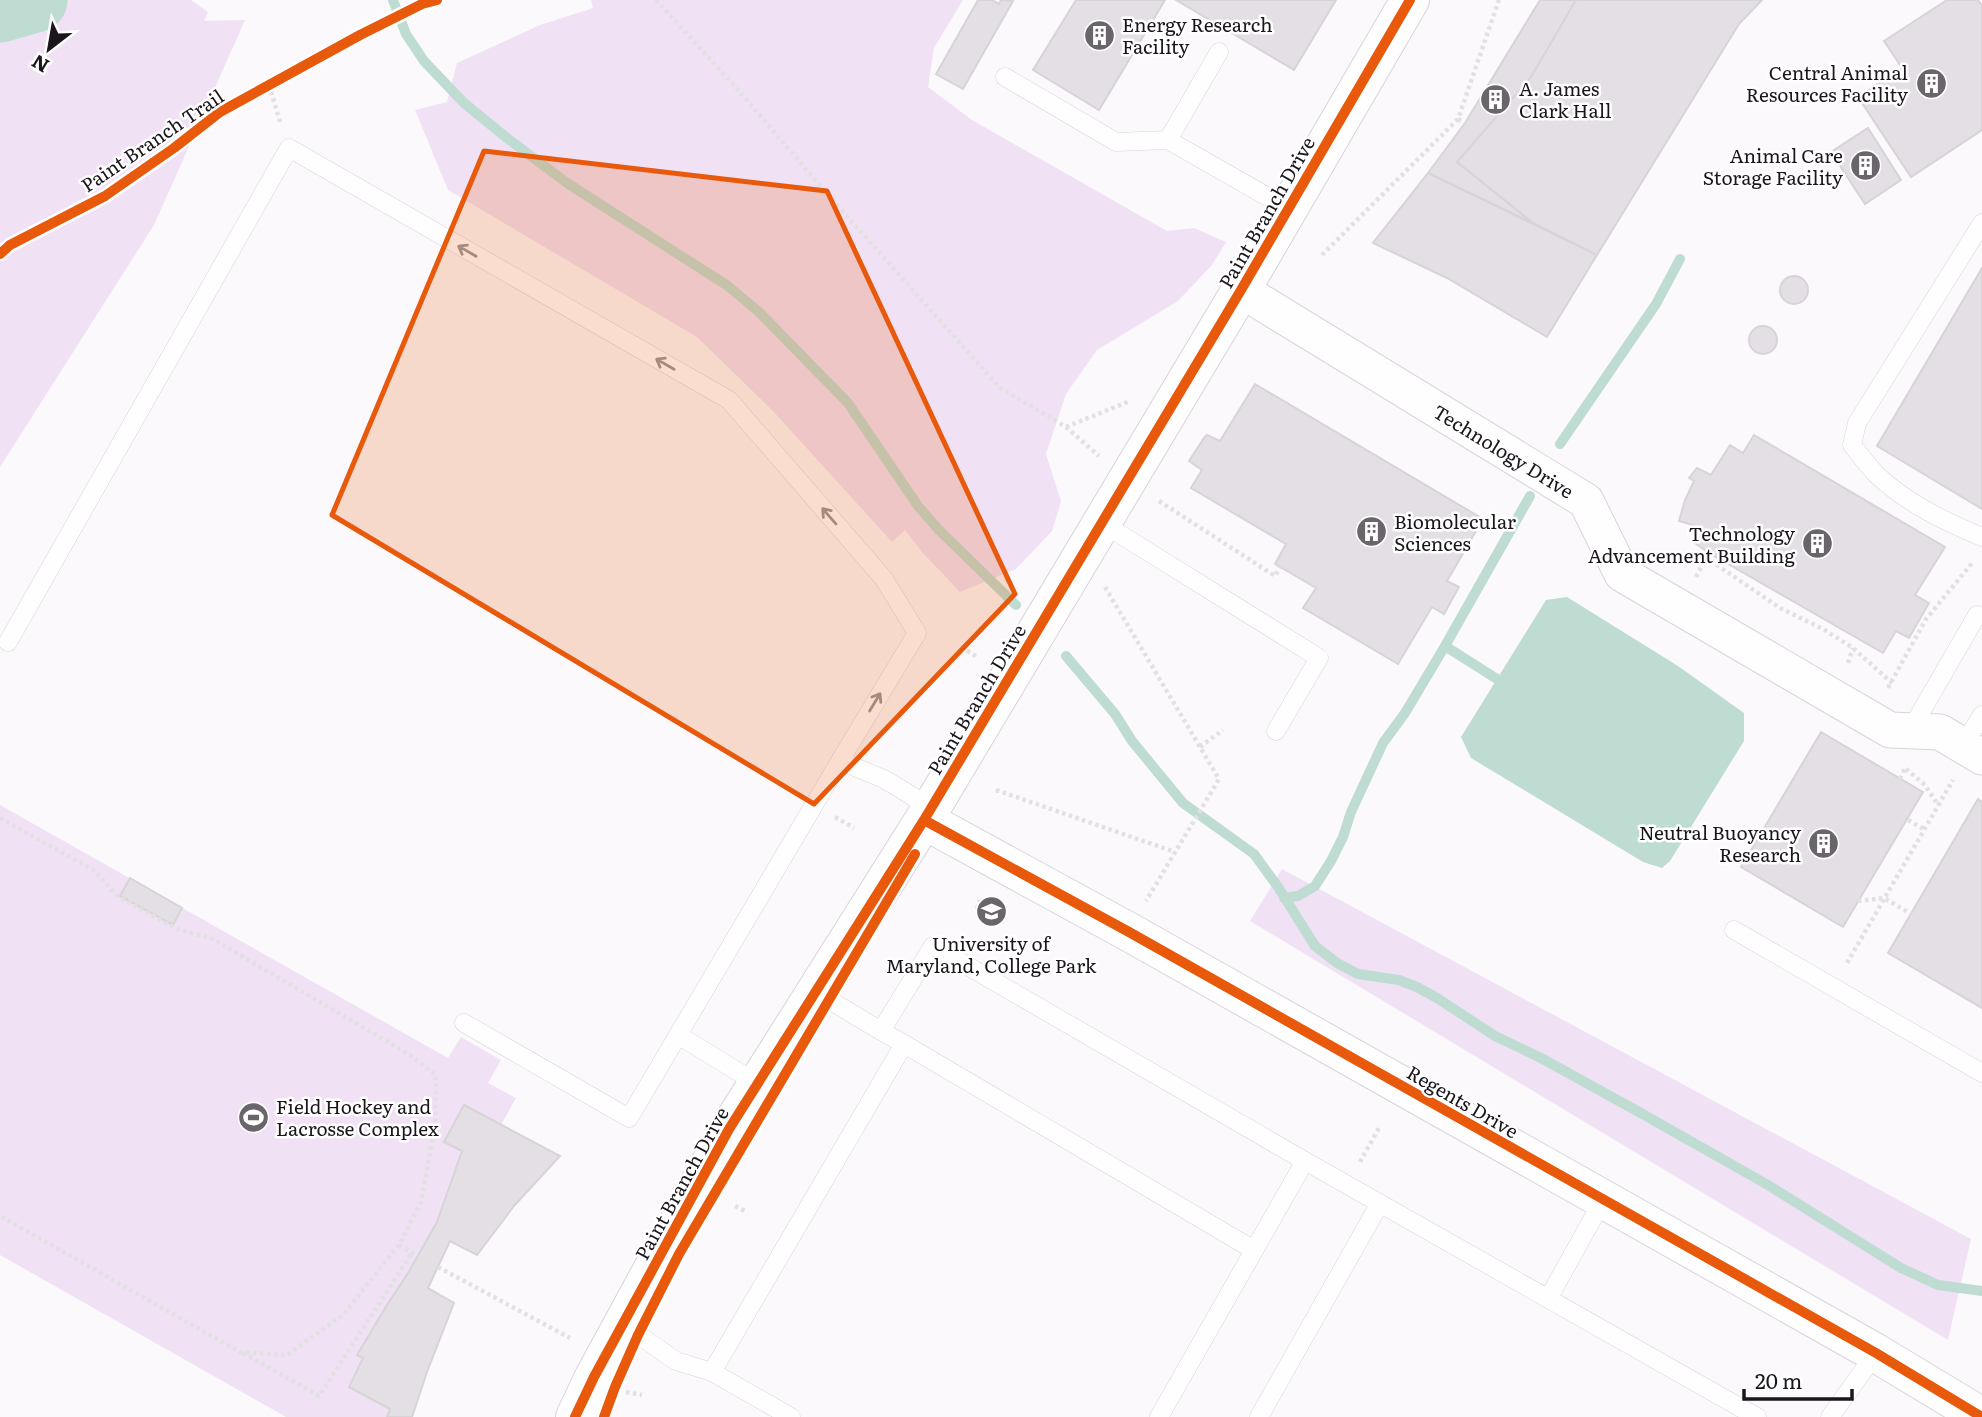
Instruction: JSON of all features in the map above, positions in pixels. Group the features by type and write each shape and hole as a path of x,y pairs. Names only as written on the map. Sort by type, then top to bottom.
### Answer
{"street":[{"name":"Paint Branch Drive","path":"575,1417 729,1129 928,814 1241,290 1410,0"},
{"name":"Technology Drive","path":"1241,290 1586,501 1622,574 1895,728"},
{"path":"1895,728 1940,732 1973,752"},
{"name":"Regents Drive","path":"928,814 1140,938 1876,1353 1982,1417"}],"lane":[{"path":"1168,140 1219,52"},
{"path":"1005,77 1116,142 1168,140 1289,208"},
{"path":"8,642 289,148 729,400 884,579 917,633 629,1118 464,1023"},
{"path":"1982,223 1857,423 1852,445 1877,475 1911,501 1982,537"},
{"path":"1102,523 1319,658 1276,732"},
{"path":"1895,728 1976,615"},
{"path":"1973,752 1982,715"},
{"path":"840,761 884,779 928,814"},
{"path":"1734,930 1982,1073"},
{"path":"881,1031 933,946 1757,1417"},
{"path":"816,992 1254,1250"},
{"path":"678,1035 758,1084"},
{"path":"712,1372 904,1044"},
{"path":"1159,1417 1305,1161"},
{"path":"1548,1299 1603,1200"},
{"path":"1259,1417 1380,1203"},
{"path":"623,1324 676,1361 712,1372 791,1417"},
{"path":"1829,1417 1876,1353"}],"path":[{"path":"656,0 1000,388 1066,427 1102,459"},
{"path":"1322,255 1458,119 1499,0"},
{"path":"257,92 281,78"},
{"path":"269,85 289,148"},
{"path":"1458,119 1465,123"},
{"path":"1066,427 1134,399"},
{"path":"1158,501 1275,576 1280,567"},
{"path":"1689,588 1709,553 1714,563 1754,591 1853,648 1892,683"},
{"path":"1895,728 1880,700 1892,683 1923,619 1974,560"},
{"path":"1102,583 1219,779 1142,908"},
{"path":"961,647 986,662"},
{"path":"1200,747 1223,730"},
{"path":"1851,956 1959,769 1973,752"},
{"path":"1906,769 1926,785 1938,805"},
{"path":"996,790 1175,852"},
{"path":"831,814 853,828"},
{"path":"0,818 95,871 117,897 177,929 211,938 410,1055 436,1075 435,1125 421,1202 399,1245 343,1315 287,1355 240,1352"},
{"path":"1908,820 1924,829"},
{"path":"1858,901 1884,898 1912,914"},
{"path":"976,909 980,900"},
{"path":"1348,1185 1380,1126"},
{"path":"735,1206 745,1211"},
{"path":"0,1216 319,1396 415,1255 399,1245"},
{"path":"438,1267 570,1338"},
{"path":"630,1394 642,1395"}],"highlighted area":[{"path":"484,151 827,191 1015,594 814,804 332,515"}],"shaded area":[{"path":"0,0 191,0 208,12 204,21 245,20 154,225 0,467"},
{"path":"591,0 963,0 934,48 928,87 972,120 1167,231 1194,228 1226,242 1212,265 1178,301 1097,350 1066,394 1046,454 1061,501 1052,531 1016,569 960,592 905,530 892,542 773,411 697,337 448,190 415,110 447,102 457,63 540,25 593,8"},
{"path":"1567,597 1678,666 1744,713 1744,741 1670,861 1662,868 1643,862 1471,758 1461,737 1546,600"},
{"name":"Field Hockey and Lacrosse Complex","path":"0,805 448,1058 461,1037 501,1060 488,1083 516,1098 501,1125 560,1156 514,1206 477,1255 450,1242 428,1287 454,1303 412,1417 286,1417 0,1255"},
{"path":"1282,869 1971,1239 1948,1340 1250,921"}],"building":[{"path":"978,0 992,0 999,4 1001,0 1013,1 963,89 936,74"},
{"name":"Energy Research Facility","path":"1076,0 1165,0 1099,110 1033,70"},
{"name":"Energy Research Facility","path":"1176,0 1336,0 1294,70"},
{"name":"A. James Clark Hall","path":"1540,0 1576,0 1531,77 1457,162 1533,223 1428,173 1465,123"},
{"path":"1576,0 1762,0 1739,24 1597,255 1533,223 1457,162 1531,77"},
{"name":"Central Animal Resources Facility","path":"1947,0 1978,0 1982,6 1982,130 1911,177 1858,97 1902,68 1884,41"},
{"name":"Animal Care Storage Facility","path":"1868,128 1901,180 1865,204 1831,152"},
{"path":"1428,173 1597,255 1547,337 1447,278 1373,243"},
{"path":"1982,268 1982,509 1877,446"},
{"path":"1794,276 1804,280 1808,290 1804,300 1794,304 1784,300 1780,290 1784,280"},
{"path":"1763,326 1773,330 1777,340 1773,350 1763,354 1753,350 1749,340 1753,330"},
{"name":"Biomolecular Sciences","path":"1255,384 1483,519 1447,581 1459,587 1444,614 1432,607 1398,664 1303,608 1316,588 1275,564 1286,544 1191,488 1202,470 1189,461 1207,435 1220,441"},
{"name":"Technology Advancement Building","path":"1754,435 1945,547 1915,595 1929,603 1909,638 1896,631 1883,653 1692,541 1700,527 1679,521 1694,481 1689,478 1697,468 1711,475 1730,445 1743,453"},
{"name":"Neutral Buoyancy Research","path":"1821,732 1923,792 1843,927 1741,867"},
{"path":"1978,799 1982,802 1982,1008 1888,953"},
{"path":"130,878 182,908 173,925 120,896"},
{"name":"Field Hockey and Lacrosse Complex","path":"464,1105 560,1156 514,1206 477,1255 450,1241 428,1288 454,1303 412,1417 387,1417 390,1409 349,1387 363,1358 357,1355 437,1222 462,1151 444,1142"}],"waterway":[{"path":"0,10 35,0"},
{"path":"393,0 406,34 424,61 464,103 567,183 728,286 759,312 848,403 918,506 939,530 1016,605"},
{"path":"1560,444 1656,304 1680,259"},
{"path":"1284,898 1298,896 1315,886 1331,861 1383,743 1405,713 1445,646 1530,496"},
{"path":"1445,646 1497,679"},
{"path":"1066,656 1115,714 1132,741 1183,803 1254,854 1315,946 1337,963 1358,974 1399,980 1417,987 1495,1036 1541,1058 1768,1185 1901,1268 1938,1285 1982,1291"}],"cycle path":[{"name":"Paint Branch Trail","path":"0,254 10,245 105,196 220,112 360,35 422,4 437,0"},
{"path":"575,1417 594,1377 729,1129 924,820 1241,290 1410,0"},
{"path":"924,820 1129,932 1876,1353 1982,1417"},
{"path":"604,1417 638,1335 679,1254 915,854"}],"place":[{"name":"Energy Research Facility","path":"1099,35"},
{"name":"Central Animal Resources Facility","path":"1931,83"},
{"name":"A. James Clark Hall","path":"1496,99"},
{"name":"Animal Care Storage Facility","path":"1866,166"},
{"name":"Biomolecular Sciences","path":"1371,532"},
{"name":"Technology Advancement Building","path":"1818,544"},
{"name":"Neutral Buoyancy Research","path":"1824,843"},
{"name":"University of Maryland, College Park","path":"991,912"},
{"name":"Field Hockey and Lacrosse Complex","path":"253,1117"}]}
